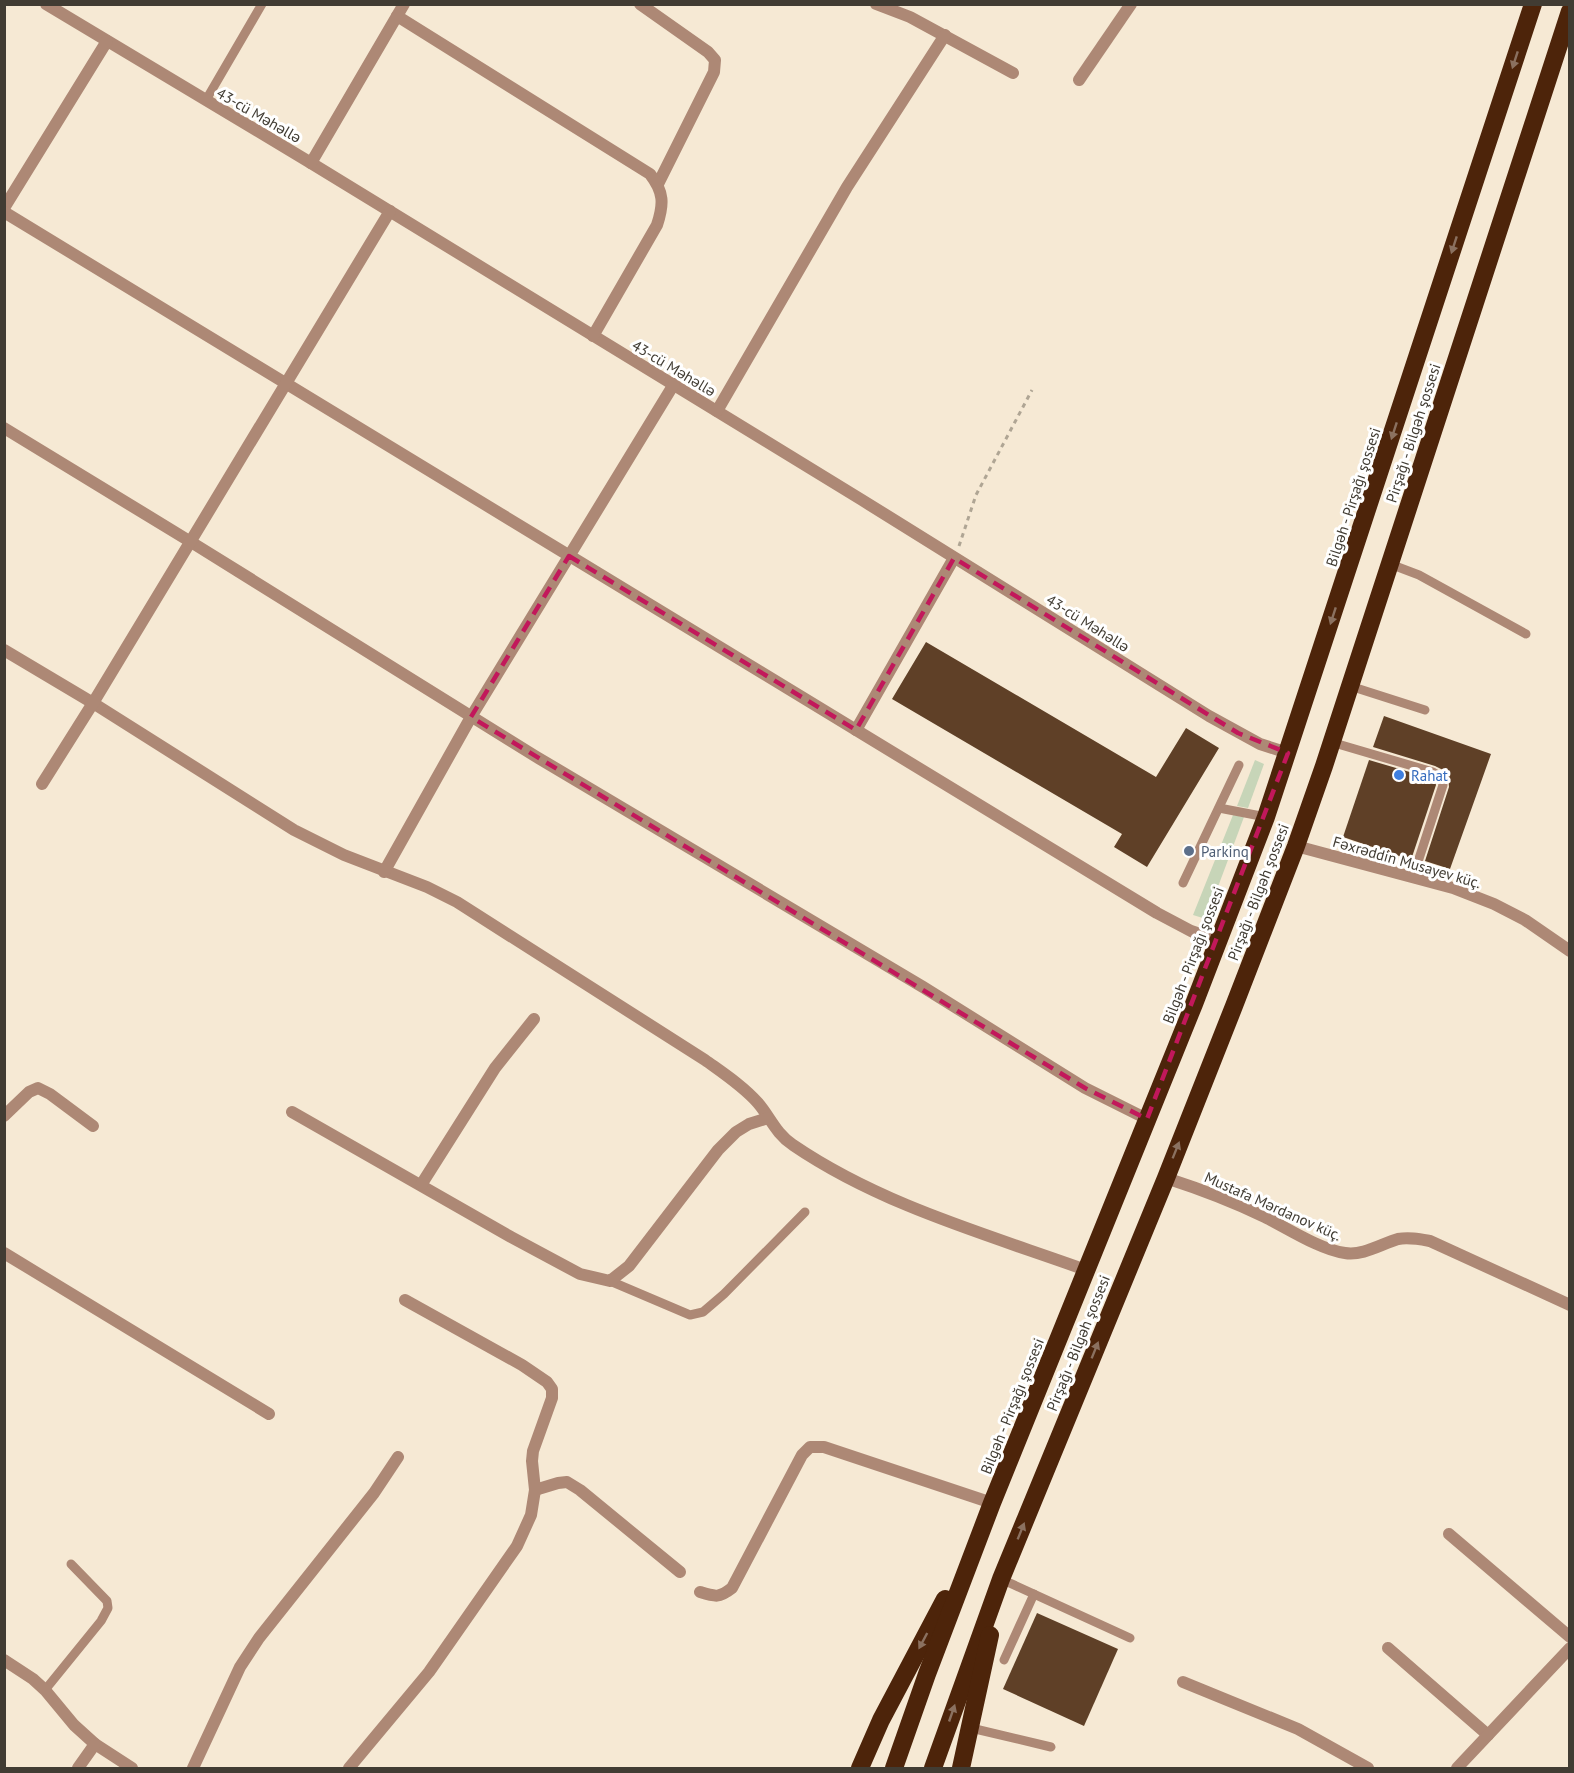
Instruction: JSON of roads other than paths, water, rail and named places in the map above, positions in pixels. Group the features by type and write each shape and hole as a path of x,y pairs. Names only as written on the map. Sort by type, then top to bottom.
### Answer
{"highway":[{"name":"Bilgəh - Pirşağı şossesi","path":"894,1768 980,1533 1194,1004 1266,817 1533,4"},
{"name":"Pirşağı - Bilgəh şossesi","path":"933,1768 1001,1579 1166,1178 1296,846 1569,11"},
{"path":"860,1768 881,1720 980,1533"},
{"path":"961,1768 1001,1579"}],"street":[{"name":"43-cü Məhəllə","path":"46,4 674,384 1238,733 1260,744 1288,753"},
{"path":"311,163 404,4"},
{"path":"640,4 708,52 715,60 714,72 658,184"},
{"path":"876,4 945,35 1013,73"},
{"path":"1079,80 1131,4"},
{"path":"397,16 650,174 658,184 663,199 657,225 593,336"},
{"path":"717,411 847,187 945,35"},
{"path":"107,41 4,210 1157,913 1191,931 1218,940"},
{"path":"42,784 390,211"},
{"path":"384,872 471,717 674,384"},
{"path":"4,428 756,890 923,987 1085,1088 1147,1119"},
{"path":"856,730 954,558"},
{"path":"4,650 93,703 294,830 344,855 427,887 457,902 736,1082 759,1103 779,1134 824,1164 887,1198 1086,1270"},
{"name":"Fəxrəddin Musayev küç.","path":"1296,846 1453,888 1494,903 1569,951"},
{"path":"421,1185 495,1068 534,1019"},
{"path":"4,1116 29,1092 38,1088 50,1094 93,1126"},
{"path":"292,1112 510,1237 580,1274 610,1281 629,1266 718,1150 736,1132 749,1124 768,1118"},
{"name":"Mustafa Mərdanov küç.","path":"1166,1178 1207,1191 1328,1249 1346,1254 1399,1239 1412,1238 1430,1241 1569,1305"},
{"path":"4,1253 269,1414"},
{"path":"350,1768 429,1672 517,1546 531,1515 535,1490 533,1451 552,1398 552,1389 548,1382 522,1365 405,1300"},
{"path":"700,1592 714,1597 723,1595 732,1588 802,1455 810,1447 824,1447 992,1503"},
{"path":"193,1768 240,1667 259,1638 374,1493 398,1456"},
{"path":"535,1490 567,1482 680,1572"},
{"path":"1449,1534 1569,1637"},
{"path":"1388,1648 1488,1735"},
{"path":"1457,1768 1569,1648"},
{"path":"4,1660 45,1690 74,1725 95,1744 132,1768"},
{"path":"1183,1682 1298,1729 1368,1768"},
{"path":"78,1768 95,1744"}],"lane":[{"path":"206,100 262,4"},
{"path":"1390,564 1419,575 1526,633"},
{"path":"1350,686 1425,710"},
{"path":"1331,742 1433,772 1441,777 1443,785 1413,877"},
{"path":"1183,884 1239,765"},
{"path":"1219,808 1266,817"},
{"path":"610,1281 690,1315 703,1312 724,1294 805,1212"},
{"path":"45,1690 101,1621 108,1608 107,1601 71,1564"},
{"path":"1001,1579 1130,1638"},
{"path":"1004,1660 1034,1594"},
{"path":"971,1728 1051,1747"}],"place":[{"name":"Rahat","path":"1399,775"},
{"name":"Parkinq","path":"1189,851"}]}
